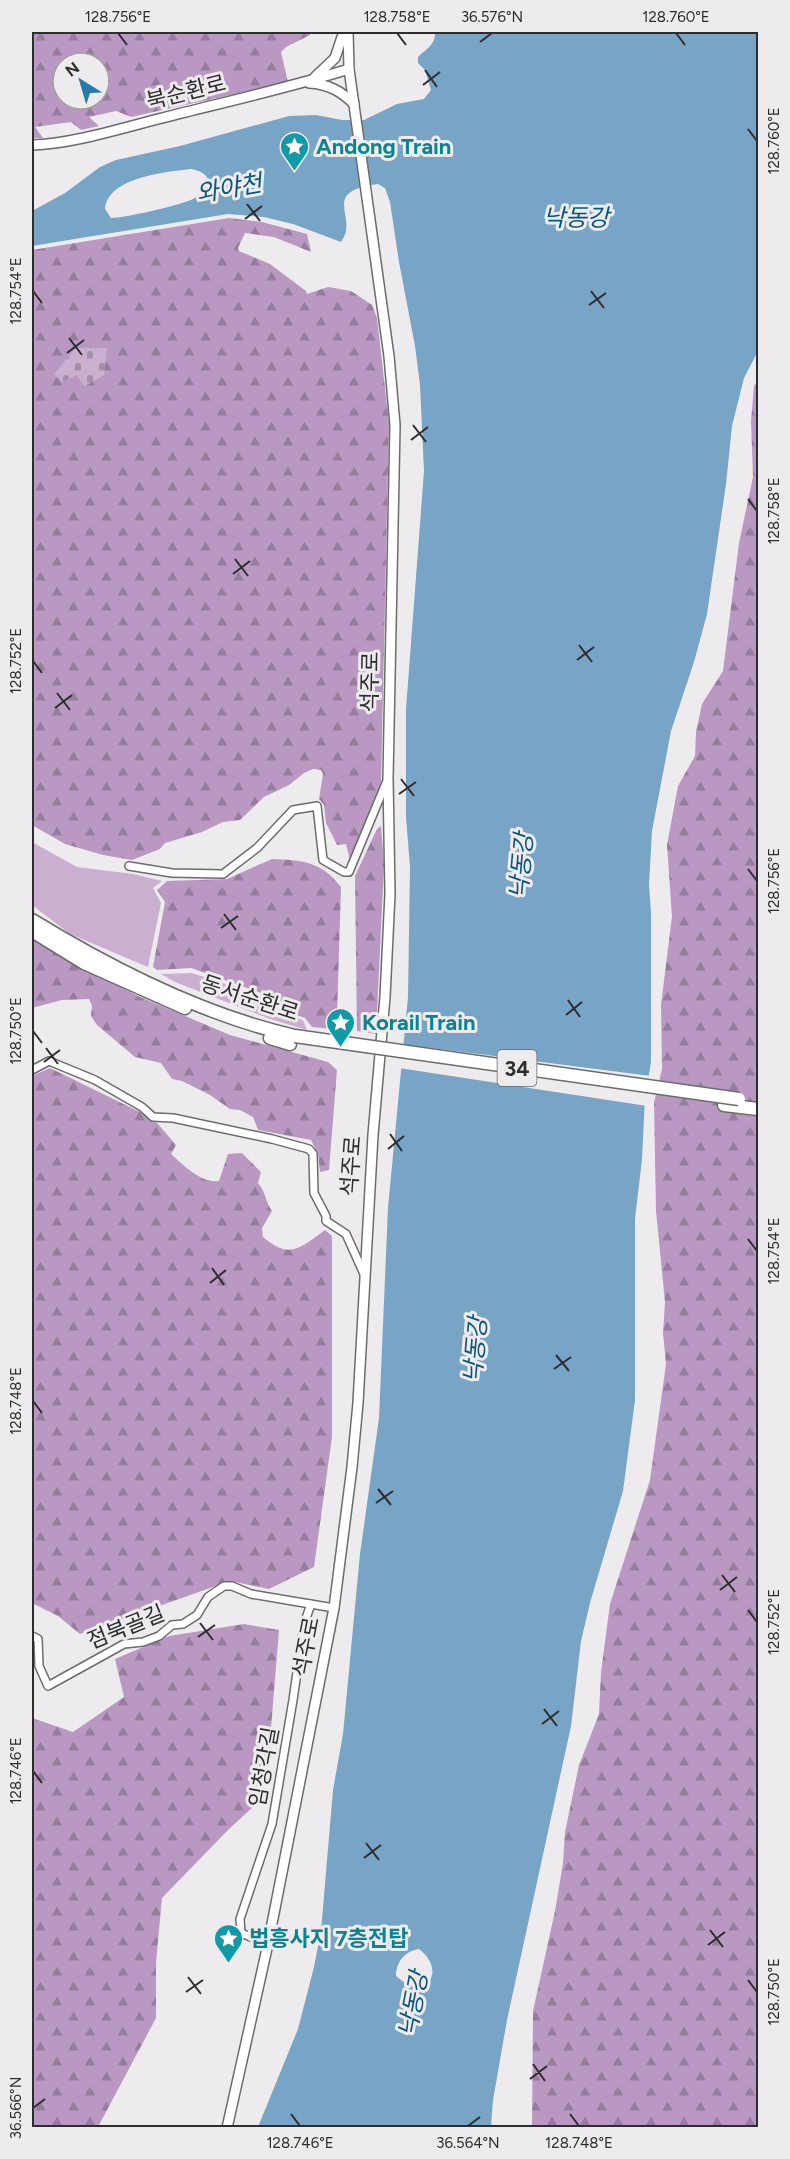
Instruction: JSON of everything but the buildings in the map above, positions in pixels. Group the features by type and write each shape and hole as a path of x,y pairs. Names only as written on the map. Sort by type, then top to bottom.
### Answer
{"highway":[{"name":"동서순환로","path":"32,920 85,953 195,1004 293,1040 759,1102"},
{"name":"동서순환로","path":"32,931 84,963 196,1013 249,1033 759,1109"}],"street":[{"path":"347,32 354,104"},
{"path":"305,83 330,64 338,51 342,37 347,32"},
{"name":"북순환로","path":"32,145 47,145 126,127 305,83 349,69"},
{"path":"305,83 318,83 332,87 354,104"},
{"name":"석주로","path":"226,2127 268,1944 334,1608 358,1403 364,1274 390,894 388,778 395,425 389,356 354,104"},
{"path":"129,866 172,873 223,874 257,848 292,810 317,806 323,860 344,872 349,872 388,778"},
{"path":"32,1070 49,1061 95,1080 142,1107 153,1117 173,1118 309,1149 313,1154 314,1193 326,1216 326,1221 346,1234 364,1274"},
{"name":"점북골길","path":"32,1636 38,1639 39,1666 48,1686 124,1644 143,1642 159,1636 172,1625 183,1624 197,1615 208,1597 224,1586 232,1586 251,1594 334,1608"},
{"name":"임청각길","path":"268,1944 241,1933 240,1919 272,1824 304,1624 311,1604"}],"green space":[{"path":"32,32 311,32 310,35 281,52 288,82 131,117 116,111 89,117 99,126 81,130 71,122 35,127 43,138 32,138"},
{"path":"229,218 262,222 307,234 311,252 274,237 245,233 238,248 239,251 270,264 307,294 328,287 351,291 372,305 377,318 389,423 381,782 350,860 346,844 337,845 326,823 324,805 319,799 323,774 321,770 313,769 289,785 264,797 240,820 223,822 202,832 165,843 160,849 132,860 103,855 65,844 32,825 32,250"},
{"path":"76,348 107,348 104,375 85,386 76,375 62,382 54,374"},
{"path":"758,380 758,2127 532,2128 533,2011 555,1911 563,1863 565,1832 579,1765 599,1714 601,1672 610,1604 650,1480 666,1364 663,1333 665,1302 656,1211 654,1103 662,1069 661,1005 672,916 667,845 678,786 695,756 696,732 702,704 723,671 739,543 753,477 751,421 754,386"},
{"path":"381,826 384,865 376,1034 357,1031 355,876 377,829"},
{"path":"32,842 77,867 133,874 162,881 153,888 161,903 148,967 70,934 32,905"},
{"path":"272,859 302,861 318,867 334,878 341,887 337,1016 334,1029 312,1027 305,1018 282,1010 264,994 191,968 157,970 153,967 165,902 157,890 167,881 227,879"},
{"path":"32,940 138,996 230,1035 328,1062 337,1070 329,1170 320,1172 318,1154 311,1140 258,1130 253,1117 240,1110 230,1109 210,1095 182,1081 172,1079 161,1063 135,1057 97,1025 91,1016 92,1006 89,999 62,1000 32,1008"},
{"path":"192,973 260,995 277,1012 303,1020 307,1030 270,1019 175,982 161,974"},
{"path":"50,1068 144,1114 157,1123 176,1145 171,1154 193,1173 206,1180 219,1181 228,1154 242,1153 261,1172 258,1183 272,1211 262,1228 263,1237 272,1244 288,1250 302,1246 325,1230 332,1236 332,1437 314,1567 269,1589 230,1581 80,1634 58,1616 32,1603 32,1076"},
{"path":"244,1624 279,1630 268,1765 253,1807 162,1898 156,1962 156,2018 98,2127 32,2127 32,1718 73,1732 124,1697 115,1659 169,1636"}],"water":[{"name":"낙동강","path":"435,32 758,32 758,351 744,378 732,426 707,614 671,731 652,831 649,885 651,1062 645,1097 642,1159 635,1219 635,1400 623,1491 581,1641 571,1726 507,2020 493,2100 491,2127 258,2127 298,2029 321,1931 333,1790 343,1734 360,1554 379,1418 388,1208 408,997 410,867 406,817 406,709 424,471 420,385 390,202 385,188 378,184 360,188 350,193 345,199 346,233 341,242 293,224 264,217 228,214 32,246 32,211 65,193 100,167 116,160 180,146 289,116 316,115 342,120 364,120 397,104 424,99 431,90 425,70 418,63 418,57 430,46","holes":["191,169 203,173 210,183 203,192 187,202 140,214 111,218 105,209 109,198 127,183 167,172","419,1949 432,1966 432,1974 430,1980 424,1985 417,1986 396,1976 402,1958"]}],"pier":[{"path":"401,1044 651,1076 647,1106 399,1068"}],"place":[{"name":"Andong Train","path":"295,172"},
{"name":"Korail Train","path":"341,1048"},
{"name":"법흥사지 7층전탑","path":"228,1964"}],"water label":[{"name":"와야천","path":"229,188"}]}
